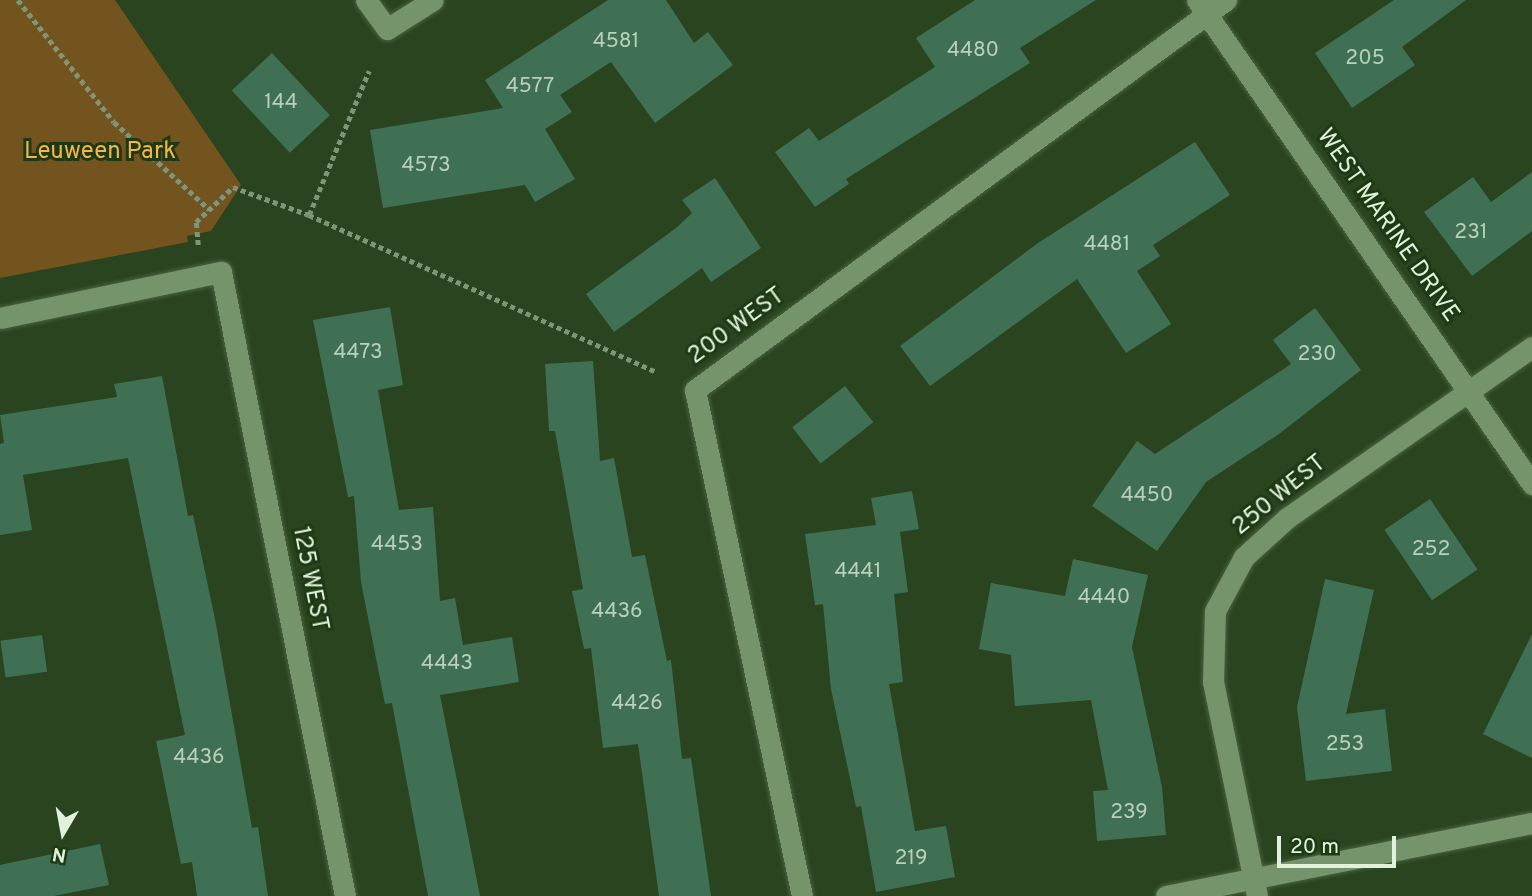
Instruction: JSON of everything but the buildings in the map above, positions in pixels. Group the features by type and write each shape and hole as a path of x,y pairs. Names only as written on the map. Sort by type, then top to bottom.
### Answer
{"street":[{"path":"366,0 387,30 433,0"},
{"name":"200 WEST","path":"802,896 695,390 1202,6 1226,0"},
{"name":"WEST MARINE DRIVE","path":"1202,6 1532,484"},
{"name":"125 WEST","path":"0,318 221,272 345,896"},
{"name":"250 WEST","path":"1256,887 1213,682 1215,611 1244,557 1287,518 1532,347"},
{"path":"1166,896 1256,887 1532,823"}],"path":[{"path":"18,0 114,122 209,209"},
{"path":"309,215 369,71"},
{"path":"198,247 196,222 233,187 309,215 654,371"}],"green space":[{"name":"Leuween Park","path":"0,0 115,0 241,185 211,231 187,236 188,242 0,278"}]}
